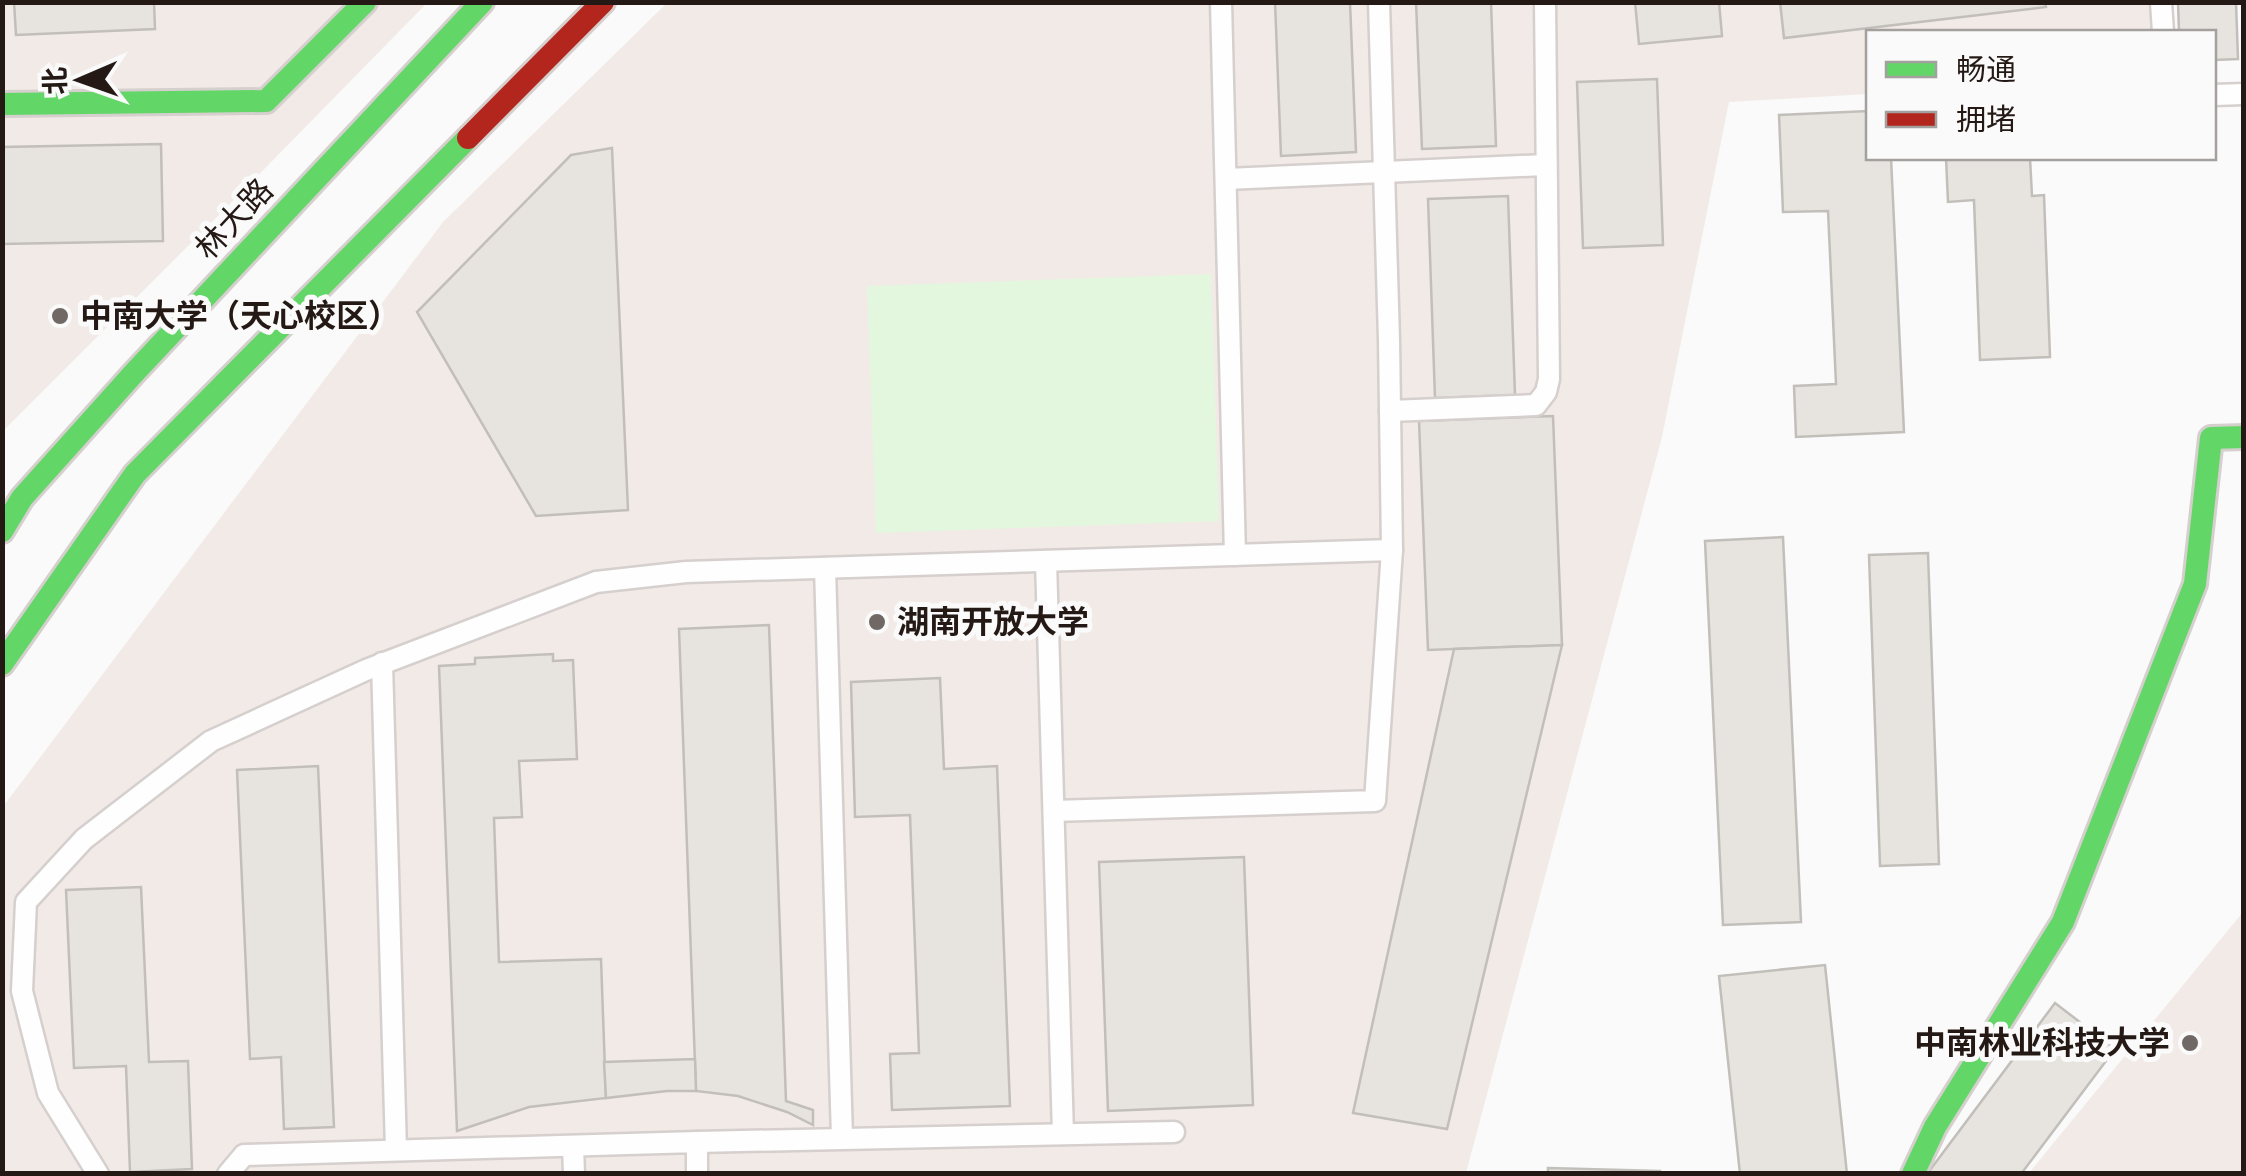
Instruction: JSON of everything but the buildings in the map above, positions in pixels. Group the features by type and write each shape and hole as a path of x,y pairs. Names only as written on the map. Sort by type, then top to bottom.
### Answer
{"main road":[{"path":"2,104 266,101 364,2"},
{"name":"林大路","path":"2,530 22,498 134,373 482,2"},
{"path":"2,664 135,474 603,2"},
{"path":"1913,1174 1935,1126 2063,922 2195,584 2212,438 2244,437"}],"lane":[{"path":"1222,2 1235,555"},
{"path":"1054,812 1375,801 1392,550 1379,2"},
{"path":"1390,411 1536,405 1546,392 1549,379 1545,2"},
{"path":"2162,2 2163,30"},
{"path":"2216,95 2244,94"},
{"path":"1226,179 1545,165"},
{"path":"98,1174 48,1093 22,991 26,902 84,839 211,740 382,663 596,582 686,572 1392,550"},
{"path":"1046,561 1063,1134"},
{"path":"825,568 842,1138"},
{"path":"382,663 396,1150"},
{"path":"228,1174 244,1154 1174,1132"},
{"path":"696,1142 698,1174"},
{"path":"573,1146 574,1174"}],"shaded area":[{"name":"中南大学（天心校区）","path":"3,3 427,3 3,431"},
{"name":"湖南开放大学","path":"667,3 2150,3 2152,30 1866,30 1866,94 1729,102 1662,437 1466,1173 3,1173 2,808 443,222"},
{"name":"中南林业科技大学","path":"2243,912 2243,1173 2029,1173"}],"green space":[{"path":"1211,274 1219,521 876,533 867,286"}],"traffic: fast":[{"path":"2,104 266,101 365,2"},
{"path":"2,531 22,498 134,373 482,2"},
{"path":"2,664 135,474 468,138"},
{"path":"1913,1174 1935,1127 2063,922 2195,584 2211,438 2244,437"}],"traffic: jam":[{"path":"468,138 603,2"}],"place":[{"name":"中南大学（天心校区）","path":"60,316"},
{"name":"湖南开放大学","path":"877,622"},
{"name":"中南林业科技大学","path":"2190,1043"}]}
